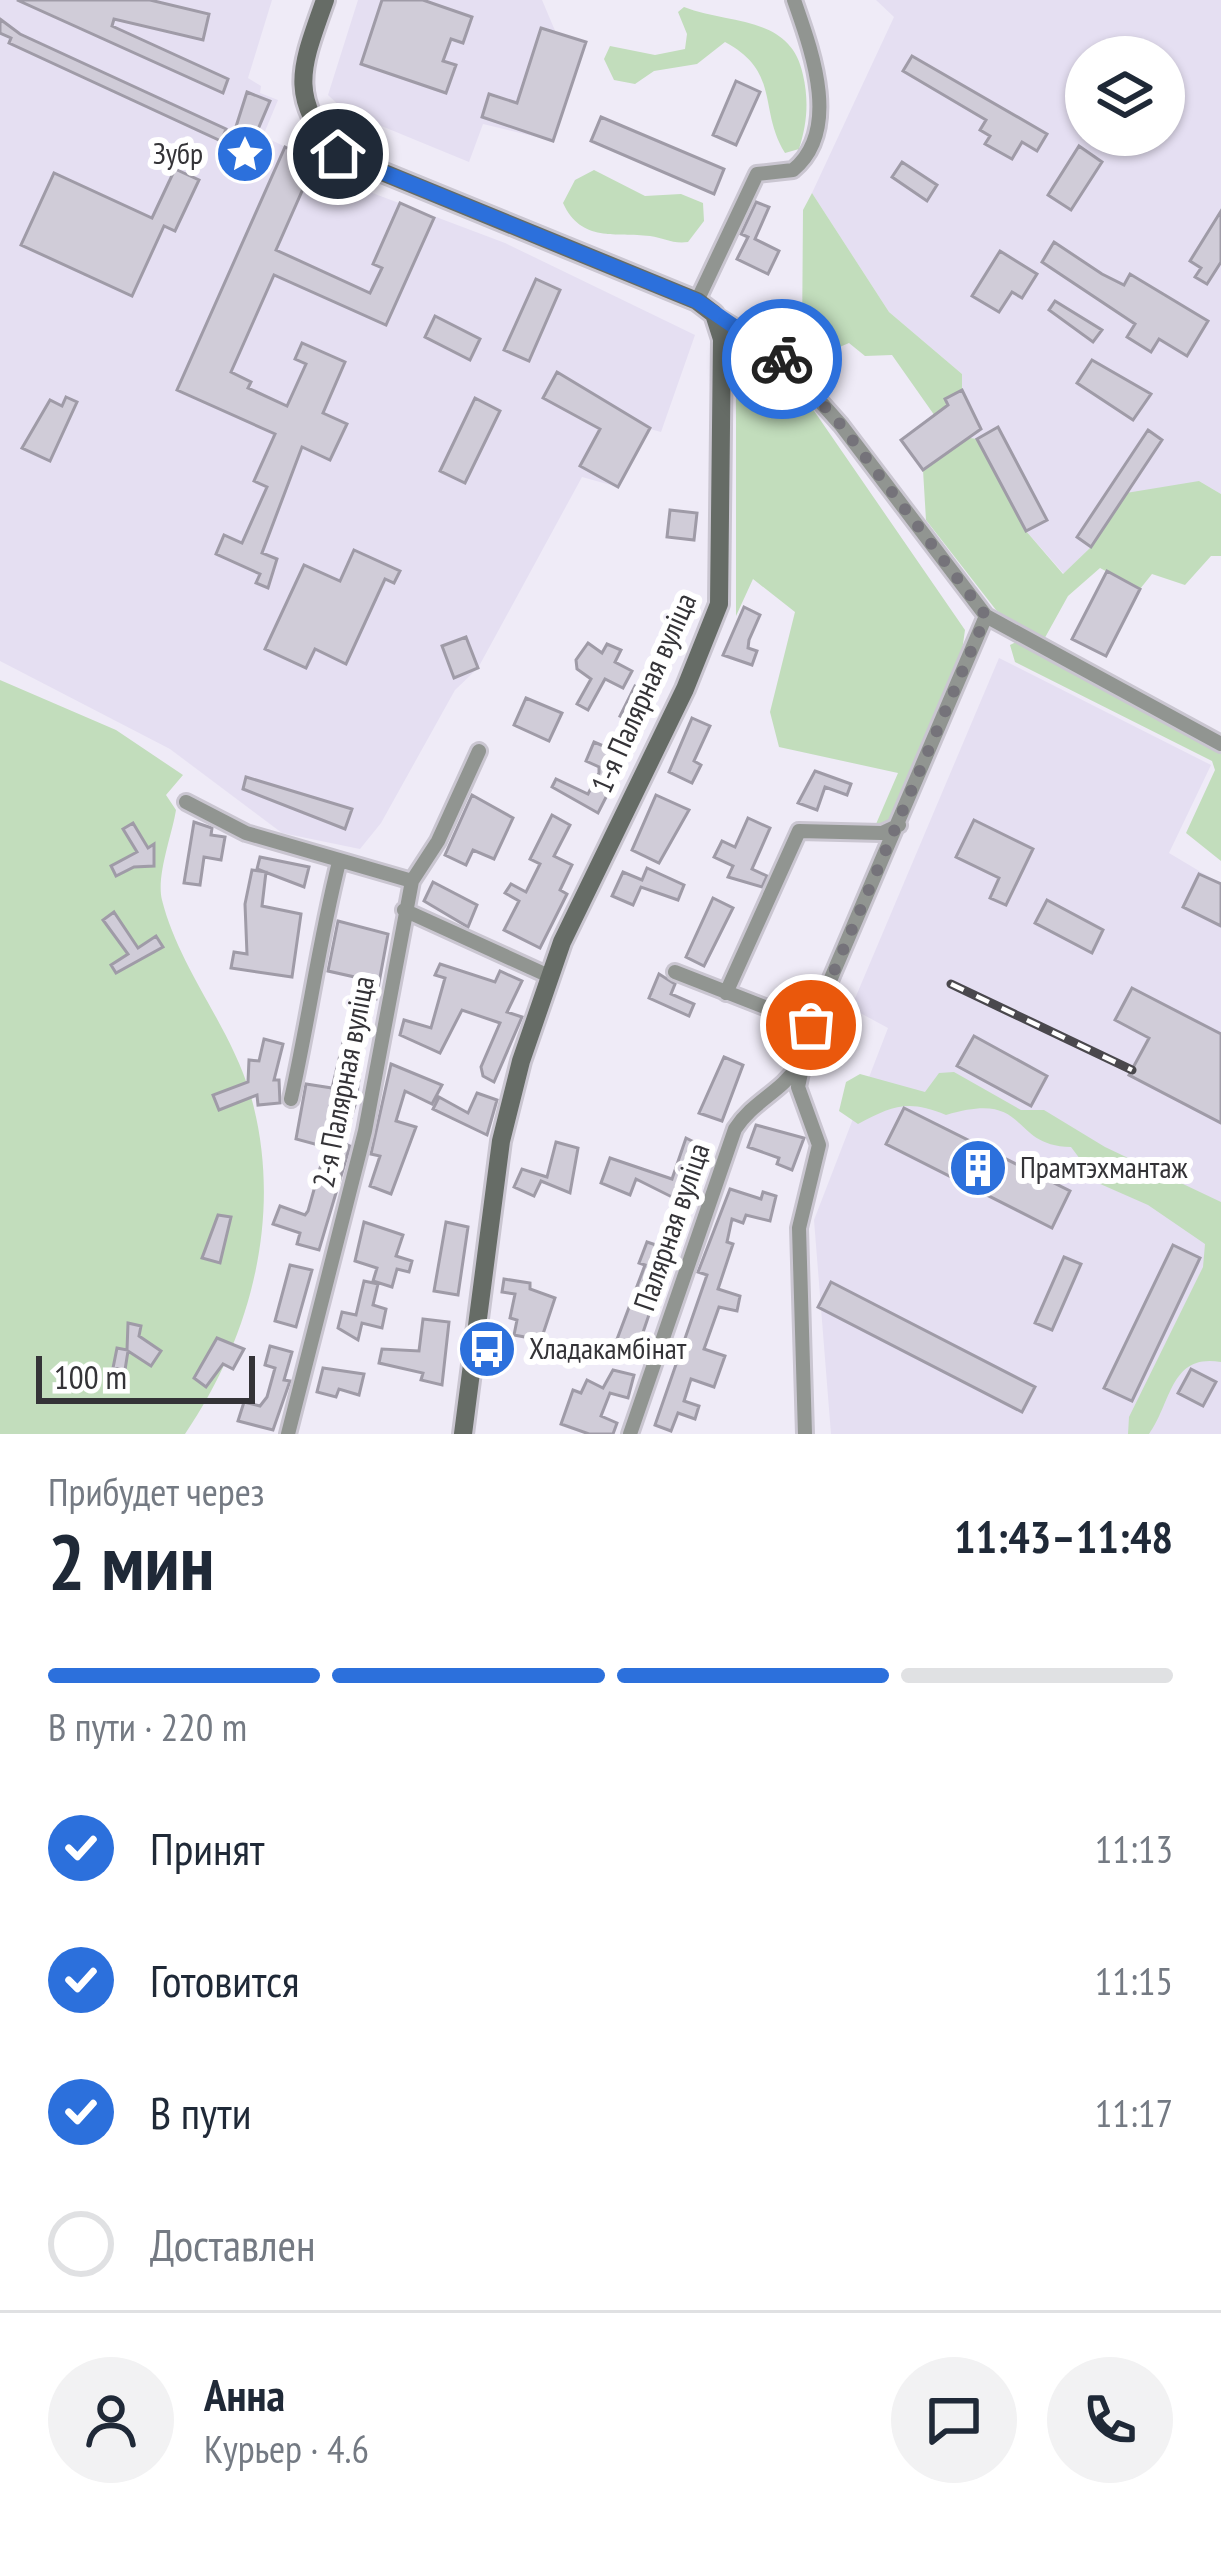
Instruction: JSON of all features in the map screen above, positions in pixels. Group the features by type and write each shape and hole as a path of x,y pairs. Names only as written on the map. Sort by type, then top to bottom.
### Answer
{"street":[{"path":"325,0 310,43 302,94 309,121 338,154 697,301 776,352 841,425 986,616 1221,744"},
{"path":"697,301 757,175 793,170 811,149 819,104 794,0"},
{"name":"1-я Палярная вуліца","path":"463,1434 501,1141 549,976 719,604 725,382 715,314"},
{"name":"Палярная вуліца","path":"805,1434 799,1228 819,1145 798,1087 800,1061 811,1025 986,616"},
{"name":"2-я Палярная вуліца","path":"288,1434 365,1131 412,881 438,841 479,752"},
{"path":"187,802 246,833 412,881"},
{"path":"726,993 799,831 882,833 899,825"},
{"path":"291,1099 314,994 313,962 339,862"},
{"path":"404,910 549,976"},
{"path":"675,972 811,1025"},
{"name":"Палярная вуліца","path":"630,1434 735,1129 751,1105 786,1084 800,1061"}],"shaded area":[{"path":"0,0 272,0 248,78 261,86 260,93 278,100 263,136 306,157 330,177 505,243 695,335 661,432 650,429 618,487 582,477 478,668 455,690 381,823 360,849 282,833 170,749 0,661"},
{"path":"358,0 542,0 556,33 586,42 566,105 546,99 562,114 553,141 483,124 469,162 345,111 328,95"},
{"path":"876,0 1221,0 1221,494 1199,481 1091,547 1064,574 1026,531 977,439 963,438 945,399 962,374 889,312 812,193 894,17"},
{"path":"999,658 1211,765 1169,853 1221,884 1221,1434 831,1434 814,1220 888,1028 851,1008"}],"green space":[{"path":"684,7 757,25 786,42 796,56 806,94 799,149 785,153 754,66 725,42 697,64 654,71 635,84 614,80 604,59 610,46 655,55 685,49 687,34 678,12"},
{"path":"594,170 645,196 681,194 703,203 704,221 688,242 589,230 563,203 575,180"},
{"path":"812,193 889,312 962,374 962,390 945,399 963,437 977,439 1026,531 1063,574 1091,547 1126,493 1199,481 1221,494 1221,556 1211,556 1185,585 1152,574 1140,589 1100,568 1068,596 1042,643 996,610 926,520 923,470 956,446 892,355 865,356 849,343 835,349 824,378 804,354 803,210"},
{"path":"742,348 749,348 771,371 780,372 810,405 965,630 960,665 891,823 873,831 898,773 779,747 770,712 795,612 753,579 736,616 736,357"},
{"path":"1018,641 1221,750 1221,861 1186,833 1215,770 1212,761 1015,662 1010,645"},
{"path":"0,680 116,730 183,775 166,795 176,810 163,868 162,900 180,949 241,1068 260,1137 264,1182 256,1270 244,1313 229,1355 185,1434 0,1434"},
{"path":"954,1072 1021,1110 1044,1110 1105,1147 1221,1202 1221,1362 1204,1361 1182,1372 1149,1434 1128,1434 1129,1417 1203,1267 1205,1244 1148,1205 1098,1183 1071,1147 1037,1138 1006,1113 973,1109 946,1115 900,1107 858,1124 839,1111 846,1082 860,1074 925,1092 939,1073"}],"building":[{"path":"17,0 150,0 209,14 203,40 114,19 112,26 228,79 223,93"},
{"path":"382,0 423,0 472,17 463,43 451,39 443,61 456,65 446,93 361,64"},
{"path":"0,19 20,34 226,129 221,141 9,43 11,38 0,33"},
{"path":"541,28 586,42 553,141 482,117 489,94 517,103"},
{"path":"912,56 1047,134 1037,151 1022,142 1012,159 985,144 990,136 980,130 986,120 903,71"},
{"path":"736,81 760,92 736,145 713,135"},
{"path":"247,92 270,101 253,141 234,133"},
{"path":"601,117 724,169 714,194 591,141"},
{"path":"285,147 306,157 296,178 306,182 276,250 370,293 382,268 373,264 400,203 434,218 386,325 274,275 231,372 251,382 248,388 287,406 306,364 295,359 302,343 345,362 323,413 347,424 330,460 302,447 262,553 277,559 268,588 256,583 260,574 216,554 224,535 242,543 267,487 254,481 275,434 177,390"},
{"path":"1073,156 1093,156 1102,162 1071,210 1048,195"},
{"path":"902,162 937,185 927,201 892,177"},
{"path":"175,169 199,180 175,231 164,226 132,296 21,245 54,173 152,218"},
{"path":"756,202 769,207 755,239 779,251 768,274 737,259 748,237 741,234"},
{"path":"1221,211 1221,262 1207,284 1195,277 1201,268 1190,261"},
{"path":"1054,242 1102,274 1124,285 1130,274 1208,321 1187,356 1159,339 1151,352 1127,337 1135,324 1042,262"},
{"path":"1000,251 1037,274 1022,298 1012,292 999,312 972,296"},
{"path":"536,279 560,290 529,361 504,350"},
{"path":"1055,301 1102,330 1093,342 1049,310"},
{"path":"435,316 480,339 470,360 425,337"},
{"path":"1092,360 1151,394 1133,420 1077,383"},
{"path":"557,372 650,428 618,487 580,466 600,429 543,398"},
{"path":"962,390 981,429 923,470 901,440 948,405 945,399"},
{"path":"66,397 77,402 50,461 22,448 50,400 62,406"},
{"path":"475,398 500,411 465,483 440,471"},
{"path":"998,427 1047,520 1026,531 977,439"},
{"path":"1148,430 1162,440 1091,547 1077,537"},
{"path":"670,510 697,513 694,540 667,537"},
{"path":"354,550 400,571 394,583 385,579 346,664 315,649 306,668 265,649 304,565 340,581"},
{"path":"1107,571 1140,589 1106,656 1072,639"},
{"path":"744,607 760,615 749,640 748,648 757,651 752,665 723,655"},
{"path":"466,637 478,668 454,678 442,646"},
{"path":"588,643 602,653 607,644 621,650 615,662 632,671 623,688 605,679 588,710 577,704 591,679 577,669 576,660"},
{"path":"635,686 655,695 640,726 620,716"},
{"path":"526,698 562,713 549,741 514,725"},
{"path":"692,718 710,726 694,761 701,765 692,783 669,772"},
{"path":"594,742 627,756 598,813 552,787 556,779 588,794 599,773 599,767 586,761"},
{"path":"815,771 851,784 847,795 825,787 817,810 798,803"},
{"path":"246,777 352,809 345,829 243,789"},
{"path":"472,795 513,818 494,859 473,850 466,865 445,855"},
{"path":"656,795 689,810 659,863 632,850"},
{"path":"552,815 570,825 554,856 572,865 560,890 567,894 540,948 504,930 519,901 505,893 511,884 526,892 540,864 530,859"},
{"path":"748,818 770,828 752,869 767,876 762,887 728,877 733,866 714,857 722,841 735,847"},
{"path":"974,820 1033,849 1006,905 990,898 999,878 956,857"},
{"path":"194,822 212,828 211,835 225,837 221,860 204,857 200,885 184,883"},
{"path":"133,823 148,848 154,844 154,866 134,867 116,876 111,866 137,852 123,829"},
{"path":"260,857 309,867 304,887 257,869"},
{"path":"647,868 684,885 678,900 641,887 633,905 612,896 623,872 642,880"},
{"path":"252,870 266,872 262,906 301,914 292,977 231,968 234,952 247,954 245,904"},
{"path":"1199,874 1221,884 1221,926 1183,907"},
{"path":"433,882 477,905 468,927 424,901"},
{"path":"713,898 733,908 704,966 686,957"},
{"path":"1047,900 1103,930 1092,953 1035,923"},
{"path":"114,912 138,948 156,936 163,947 116,973 111,965 128,954 103,920"},
{"path":"338,921 388,934 376,999 355,995 359,978 328,971"},
{"path":"440,964 495,982 500,971 522,981 507,1012 522,1017 494,1082 483,1076 481,1067 500,1023 462,1010 440,1053 400,1035 404,1020 431,1028 445,978 435,975"},
{"path":"659,974 675,984 671,994 694,1004 689,1016 649,998"},
{"path":"1132,988 1221,1034 1221,1123 1129,1075 1149,1038 1115,1020"},
{"path":"348,1022 366,1025 356,1102 343,1143 350,1146 319,1250 297,1244 300,1233 273,1224 280,1206 305,1215 308,1211 326,1147 296,1139 306,1084 332,1088"},
{"path":"974,1036 1047,1076 1031,1106 957,1066"},
{"path":"264,1039 283,1044 274,1080 279,1080 280,1103 258,1105 257,1095 219,1110 213,1095 248,1082 249,1060 259,1061"},
{"path":"724,1057 743,1065 722,1121 699,1113"},
{"path":"391,1064 442,1085 432,1104 405,1091 396,1121 416,1127 391,1194 370,1186 380,1156 371,1154"},
{"path":"477,1093 497,1100 487,1135 433,1109 439,1097 468,1113"},
{"name":"Прамтэхмантаж","path":"904,1108 1070,1191 1052,1228 886,1144"},
{"path":"756,1125 804,1138 792,1170 777,1164 779,1158 748,1147"},
{"path":"686,1138 706,1148 686,1204 636,1179 630,1195 601,1183 610,1158 672,1179"},
{"path":"556,1142 578,1148 570,1193 541,1181 534,1196 514,1187 522,1169 547,1177"},
{"path":"730,1189 761,1199 763,1192 776,1196 770,1221 746,1215 743,1223 732,1219 727,1242 733,1244 718,1289 740,1296 737,1311 719,1307 704,1349 725,1356 714,1387 691,1379 684,1401 699,1406 695,1419 678,1413 671,1431 655,1425 707,1275 698,1272"},
{"path":"218,1215 231,1217 220,1263 202,1258"},
{"path":"364,1222 403,1235 396,1256 412,1261 409,1272 397,1269 392,1287 373,1281 377,1268 355,1261"},
{"path":"446,1222 468,1227 458,1295 434,1291"},
{"path":"647,1242 671,1250 637,1350 616,1342 645,1265 639,1263"},
{"path":"1173,1245 1200,1258 1132,1401 1104,1388"},
{"path":"1064,1257 1081,1264 1052,1330 1035,1323"},
{"path":"290,1265 312,1270 296,1327 275,1321"},
{"path":"504,1279 530,1283 530,1289 555,1298 541,1340 514,1335 517,1320 510,1318 515,1294 502,1292"},
{"path":"364,1281 378,1284 373,1305 386,1309 382,1328 362,1323 358,1340 338,1328 342,1312 356,1315"},
{"path":"831,1282 1035,1387 1022,1412 818,1307"},
{"path":"423,1319 449,1322 442,1385 421,1380 423,1373 379,1363 382,1349 419,1351"},
{"path":"128,1323 141,1326 139,1336 161,1351 151,1366 128,1351 125,1370 113,1368 117,1348 127,1350"},
{"path":"217,1338 244,1349 233,1369 223,1364 206,1387 194,1378"},
{"path":"270,1346 292,1352 284,1380 290,1381 273,1430 238,1421 244,1402 260,1406 267,1397 275,1368 265,1365"},
{"path":"323,1368 364,1374 359,1395 339,1389 336,1397 317,1392"},
{"path":"1191,1369 1216,1382 1203,1406 1178,1393"},
{"path":"613,1370 634,1375 628,1398 610,1393 601,1416 617,1423 613,1434 589,1434 561,1424 573,1390 581,1393 587,1380 603,1388"}],"railway":[{"path":"951,984 1132,1070"}],"way so far":[{"path":"782,359 841,425 986,616 811,1025"}],"place":[{"name":"Зубр","path":"245,154"},
{"name":"Прамтэхмантаж","path":"978,1168"},
{"name":"Хладакамбінат","path":"487,1349"}],"route":[{"path":"338,154 697,301 758,338 782,359"}]}
